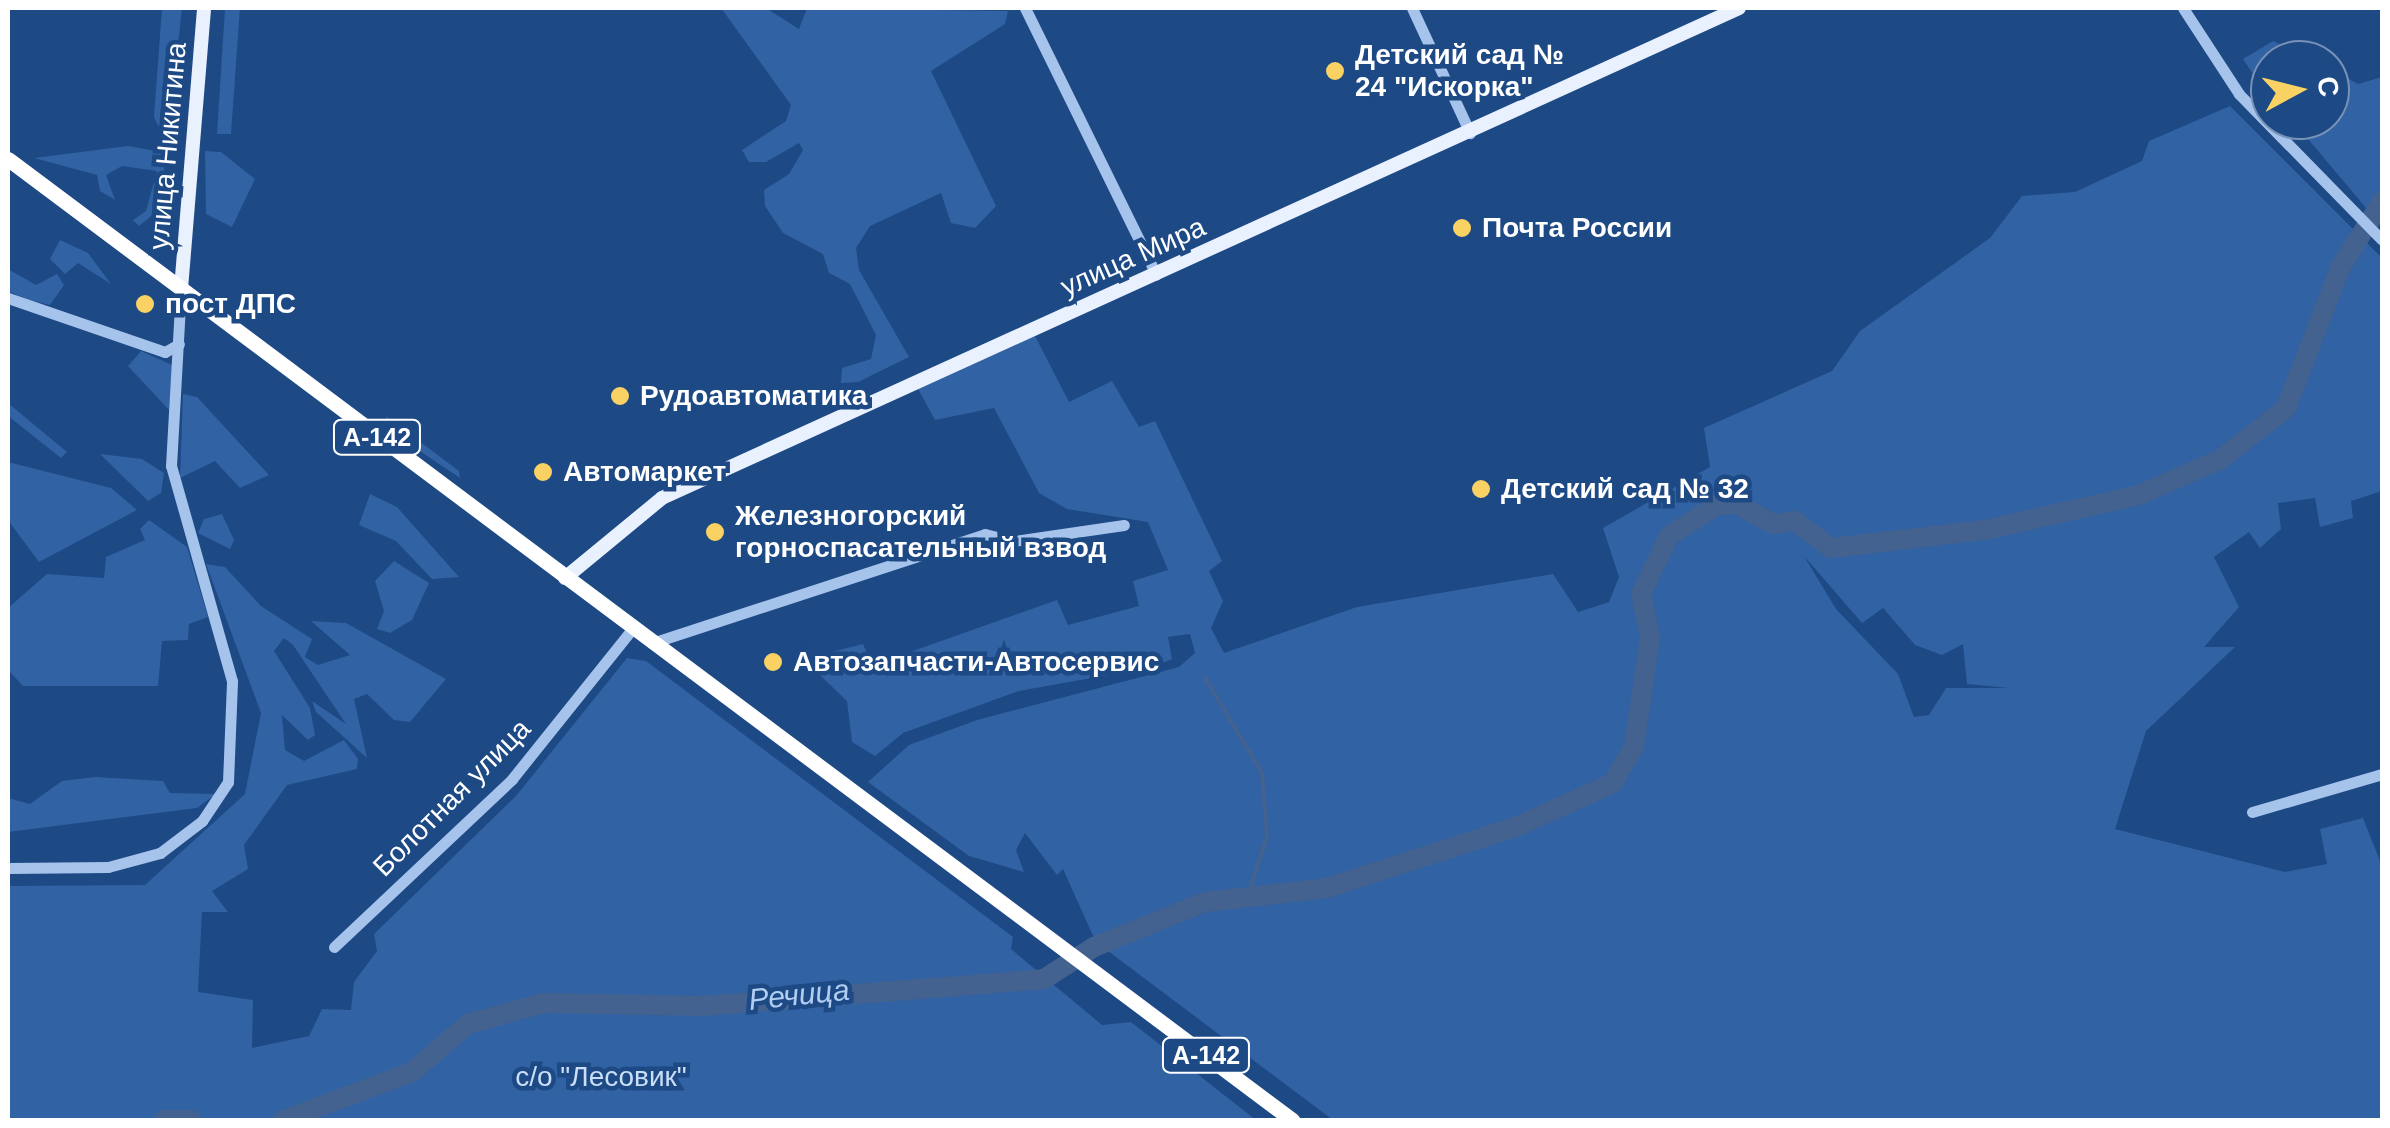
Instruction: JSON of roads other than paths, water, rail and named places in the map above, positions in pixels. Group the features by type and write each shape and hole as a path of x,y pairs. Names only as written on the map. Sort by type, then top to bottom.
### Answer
{"highway":[{"name":"А-142","path":"8,159 1292,1120"}],"main road":[{"name":"улица Никитина","path":"180,289 204,8"},
{"name":"улица Мира","path":"565,578 662,498 1470,133 1710,14 1739,8"}],"street":[{"path":"1024,8 1156,274"},
{"path":"1412,8 1470,133"},
{"path":"2183,8 2240,94 2382,240"},
{"path":"8,868 108,868 160,854 202,821 228,782 232,681 172,466 180,289"},
{"path":"8,298 165,352 179,344"},
{"path":"652,642 985,534 1014,542 1124,525"},
{"name":"Болотная улица","path":"334,948 512,780 633,628"},
{"path":"2252,812 2382,774"}],"waterway":[{"path":"284,1120 412,1072 468,1024 543,1003 703,1006 1044,979 1094,947 1205,902 1327,888 1518,826 1613,783 1634,746 1650,637 1641,594 1669,536 1717,505 1737,504 1773,524 1795,521 1831,548 1985,530 2139,495 2221,459 2286,408 2341,266 2382,202"},
{"path":"1205,678 1262,773 1267,837 1248,894"},
{"name":"Речица","path":"164,1120 191,1120"}],"place":[{"name":"Детский сад № 24 \"Искорка\"","path":"1335,71"},
{"name":"Почта России","path":"1462,228"},
{"name":"пост ДПС","path":"145,304"},
{"name":"Рудоавтоматика","path":"620,396"},
{"name":"Автомаркет","path":"543,472"},
{"name":"Детский сад № 32","path":"1481,489"},
{"name":"Железногорский горноспасательный взвод","path":"715,532"},
{"name":"Автозапчасти-Автосервис","path":"773,662"}],"park label":[{"name":"с/о \"Лесовик\"","path":"601,1077"}]}
